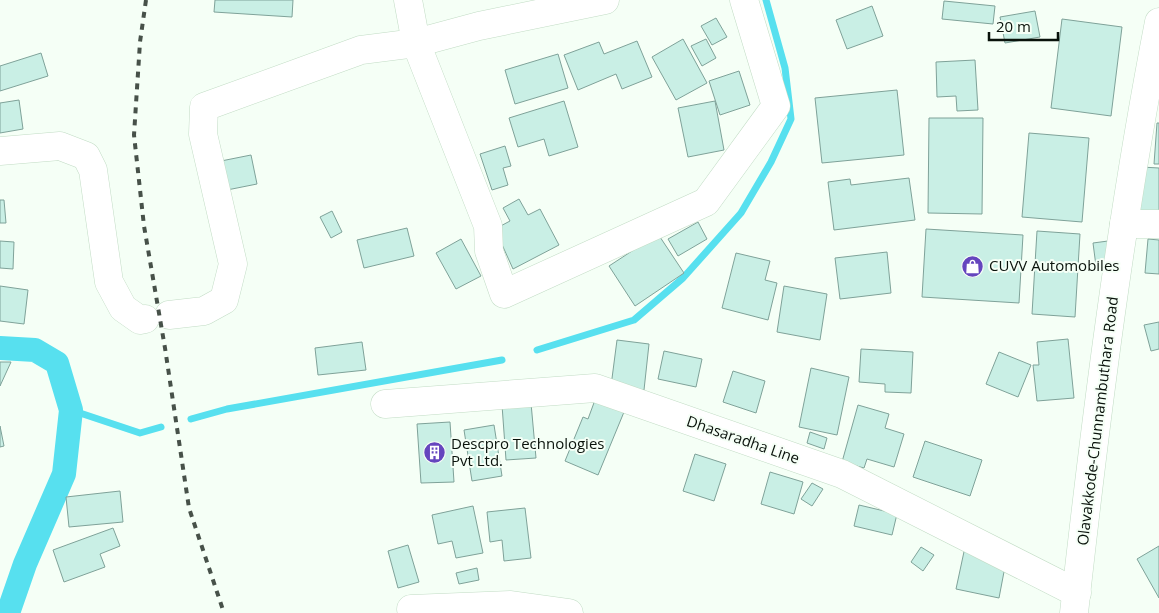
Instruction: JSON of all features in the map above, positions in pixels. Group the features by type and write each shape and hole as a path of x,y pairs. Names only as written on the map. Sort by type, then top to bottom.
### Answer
{"street":[{"path":"408,0 416,43 488,226 490,251 504,294 706,202 776,106 744,0"},
{"path":"0,151 60,146 86,156 93,170 109,282 123,308 140,320 204,310 224,300 233,264 203,134 204,107 361,50 416,43 479,26 605,0"},
{"name":"Olavakkode-Chunnambuthara Road","path":"1075,603 1102,379 1124,224 1159,23"},
{"path":"1124,224 1159,224"},
{"name":"Dhasaradha Line","path":"385,404 595,388 842,474 1075,603"},
{"path":"411,609 511,605 569,613"}],"building":[{"path":"215,0 293,0 292,17 214,12"},
{"path":"944,1 995,6 993,24 942,19"},
{"path":"872,6 883,36 847,49 836,20"},
{"path":"1035,11 1040,37 1005,43 1000,17"},
{"path":"716,18 727,37 712,45 701,26"},
{"path":"1062,19 1122,27 1111,116 1051,108"},
{"path":"683,39 707,83 676,100 652,57"},
{"path":"706,39 716,58 702,66 691,46"},
{"path":"637,41 652,77 622,89 616,74 578,90 564,55 599,42 604,54"},
{"path":"41,53 48,76 0,91 0,66"},
{"path":"558,54 568,88 515,104 505,70"},
{"path":"975,60 978,110 957,111 956,96 937,97 936,62"},
{"path":"739,71 750,105 720,115 709,81"},
{"path":"897,90 904,155 822,163 815,98"},
{"path":"19,100 23,129 0,133 0,103"},
{"path":"564,101 578,147 549,156 544,139 518,147 509,118"},
{"path":"715,101 724,150 688,157 678,108"},
{"path":"929,118 983,118 982,214 928,213"},
{"path":"1157,123 1159,123 1159,164 1154,164"},
{"path":"1029,133 1089,138 1082,222 1022,217"},
{"path":"505,146 511,166 503,168 508,185 492,190 480,154"},
{"path":"251,155 257,184 227,190 221,161"},
{"path":"1141,167 1159,168 1159,213 1138,212"},
{"path":"909,178 915,220 834,230 828,182 850,179 851,185"},
{"path":"519,199 528,215 540,209 559,245 513,269 495,229 510,221 503,208"},
{"path":"0,200 4,200 6,223 0,223"},
{"path":"332,211 342,232 331,238 320,217"},
{"path":"698,222 707,239 678,256 668,239"},
{"path":"407,228 414,256 364,268 357,240"},
{"name":"CUVV Automobiles","path":"926,229 1023,235 1019,303 922,297"},
{"path":"1037,231 1080,234 1075,317 1032,314"},
{"path":"658,234 684,273 635,306 609,266"},
{"path":"461,239 481,276 456,289 436,253"},
{"path":"1148,239 1159,240 1159,274 1145,273"},
{"path":"0,241 14,242 13,269 0,268"},
{"path":"1108,241 1111,264 1096,266 1093,243"},
{"path":"887,252 891,293 840,299 835,258"},
{"path":"736,253 770,261 765,280 777,283 768,320 722,308"},
{"path":"0,286 28,290 24,324 0,321"},
{"path":"784,286 827,294 820,340 777,332"},
{"path":"1159,322 1159,349 1151,351 1144,325"},
{"path":"1068,339 1074,398 1037,401 1033,365 1039,365 1037,342"},
{"path":"617,340 649,344 644,390 611,386"},
{"path":"362,342 366,370 318,375 315,348"},
{"path":"861,349 913,352 911,393 885,392 885,384 859,382"},
{"path":"664,351 702,359 696,387 658,379"},
{"path":"999,352 1031,365 1018,397 986,384"},
{"path":"0,362 11,362 0,386"},
{"path":"811,368 849,377 837,435 799,427"},
{"path":"733,371 765,381 756,413 723,402"},
{"path":"595,400 624,412 598,475 565,461 583,417 588,419"},
{"path":"531,403 536,458 506,460 502,405"},
{"path":"858,405 889,414 885,428 904,434 894,467 867,459 864,468 842,462"},
{"name":"Descpro Technologies Pvt Ltd.","path":"450,422 454,482 421,483 417,424"},
{"path":"494,425 502,476 472,481 464,430"},
{"path":"0,426 4,446 0,447"},
{"path":"810,432 827,438 824,449 807,443"},
{"path":"925,441 982,460 970,496 913,477"},
{"path":"695,454 726,464 714,501 683,491"},
{"path":"770,472 803,482 794,514 761,504"},
{"path":"812,483 823,489 812,506 801,499"},
{"path":"120,491 123,522 69,527 66,497"},
{"path":"859,505 897,514 892,535 854,526"},
{"path":"473,506 483,553 456,558 452,541 438,544 432,515"},
{"path":"525,508 531,558 504,561 502,540 490,542 487,512"},
{"path":"113,528 120,546 100,554 105,567 64,582 53,550"},
{"path":"408,545 419,582 398,588 388,551"},
{"path":"1159,546 1159,598 1137,559"},
{"path":"921,547 934,555 923,571 911,562"},
{"path":"965,547 1007,556 999,598 956,589"},
{"path":"477,568 479,580 459,584 456,573"}],"waterway":[{"path":"537,350 634,320 683,278 741,213 771,162 791,119 785,68 766,0"},
{"path":"0,348 35,350 57,363 71,410 64,474 25,564 8,613"},
{"path":"191,419 227,409 502,360"},
{"path":"71,410 140,433 161,427"}],"railway":[{"path":"146,0 140,42 134,135 144,226 165,348 189,508 224,613"}],"place":[{"name":"CUVV Automobiles","path":"973,266"},
{"name":"Descpro Technologies Pvt Ltd.","path":"435,453"}]}
